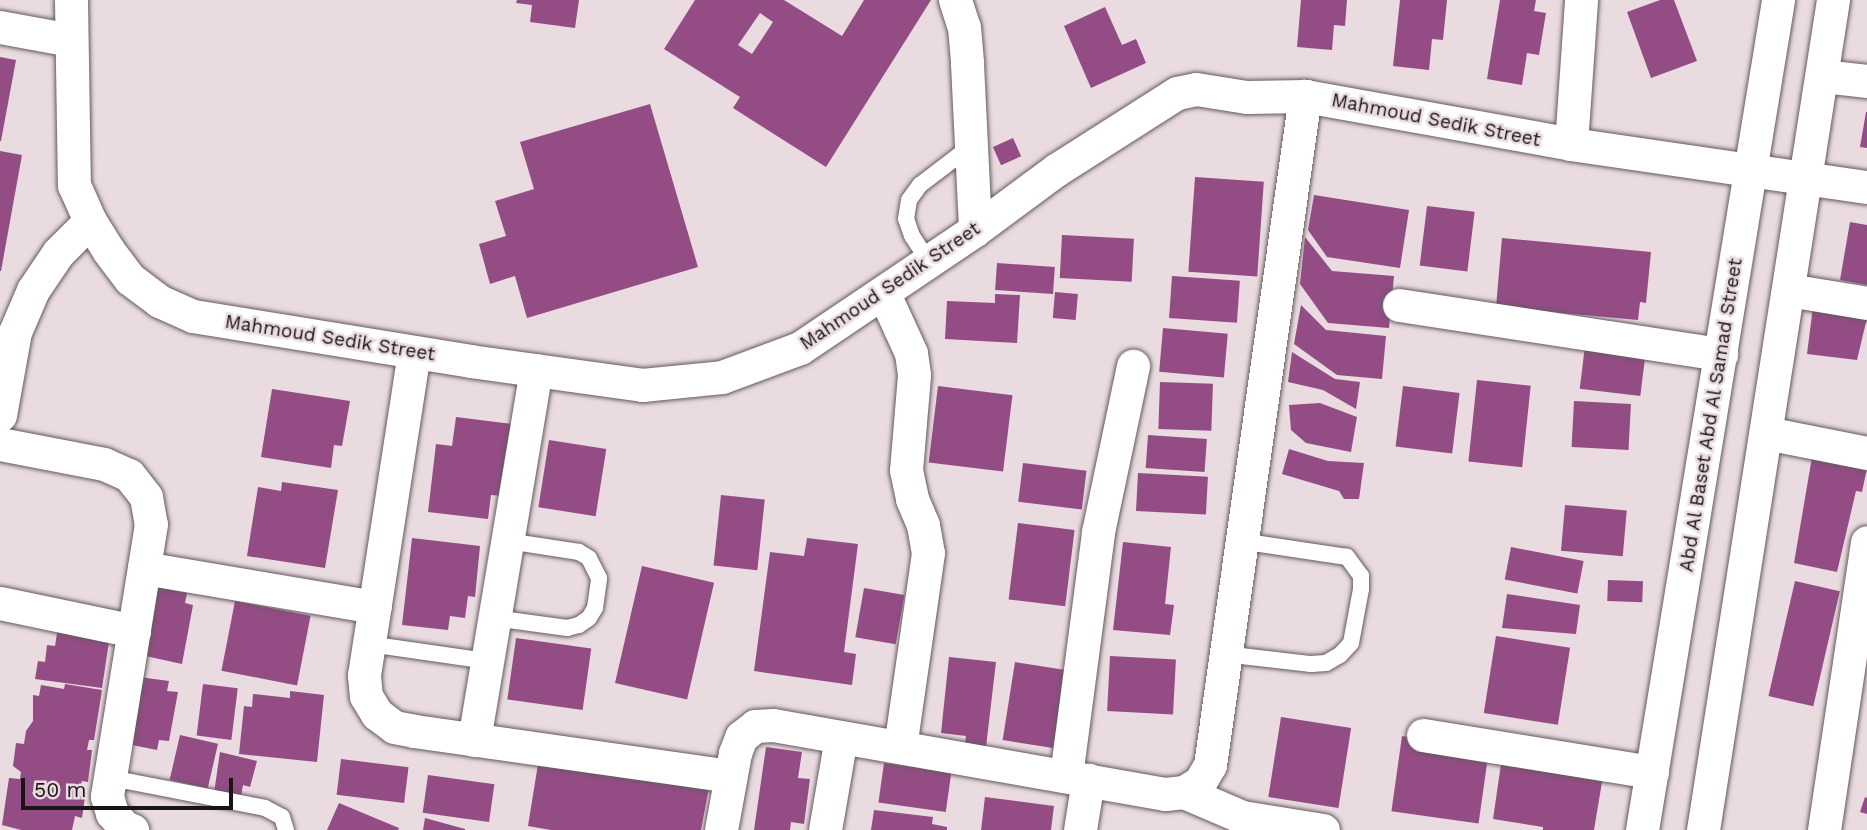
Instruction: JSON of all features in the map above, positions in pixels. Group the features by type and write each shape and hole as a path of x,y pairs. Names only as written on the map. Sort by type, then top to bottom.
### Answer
{"street":[{"name":"Mahmoud Sedik Street","path":"71,0 74,185 90,222 130,279 159,301 193,316 642,385 722,377 800,348 884,294 1056,170 1177,93 1196,89 1246,97 1305,96 1571,144 1867,187"},
{"path":"955,0 964,27 975,230"},
{"path":"1571,144 1581,0"},
{"name":"Abd Al Baset Abd Al Samad Street","path":"1642,830 1777,0"},
{"path":"1703,830 1833,0"},
{"path":"0,27 71,40"},
{"path":"1822,76 1867,81"},
{"path":"721,830 730,776 741,737 755,726 773,725 1165,794 1184,792 1200,782 1210,765 1305,96"},
{"path":"0,415 15,332 33,290 58,253 90,222"},
{"path":"1788,290 1867,303"},
{"path":"884,294 913,364 914,386 906,470 928,553 900,747"},
{"path":"1399,305 1721,354"},
{"path":"414,352 364,675 366,696 377,714 394,727 730,776"},
{"path":"1080,830 1077,778 1098,532 1133,366"},
{"path":"474,740 536,370"},
{"path":"1766,433 1867,453"},
{"path":"0,444 104,464 129,475 146,497 151,524 107,796 112,813 124,827 132,830"},
{"path":"1824,830 1867,542"},
{"path":"144,568 375,607"},
{"path":"0,603 134,631"},
{"path":"1423,735 1652,772"},
{"path":"825,830 841,737"},
{"path":"1184,792 1242,817 1323,830"}],"lane":[{"path":"929,262 912,236 906,219 908,200 920,185 971,146"},
{"path":"494,618 567,628 579,625 589,618 595,608 599,578 589,558 579,552 507,541"},
{"path":"1224,654 1311,664 1326,663 1340,655 1351,643 1362,589 1361,576 1347,557 1240,541"},
{"path":"369,644 487,661"},
{"path":"111,778 265,808 282,817 286,830"}],"building":[{"path":"517,0 579,0 575,28 530,22 532,5 516,3"},
{"path":"695,0 784,0 842,36 864,0 931,0 826,167 733,108 740,97 664,49","holes":["760,13 773,22 752,54 738,45"]},
{"path":"1301,0 1347,0 1345,26 1334,25 1332,50 1297,47"},
{"path":"1400,0 1447,0 1443,40 1432,39 1429,70 1393,66"},
{"path":"1500,0 1536,0 1534,11 1546,13 1539,55 1527,53 1522,85 1487,79"},
{"path":"1660,0 1674,0 1697,61 1651,78 1627,12"},
{"path":"1105,7 1122,45 1136,39 1146,63 1091,88 1064,26"},
{"path":"0,57 16,60 1,141 0,141"},
{"path":"650,104 698,267 527,318 515,276 490,284 479,244 506,236 495,201 534,189 520,142"},
{"path":"1867,112 1867,148 1860,147"},
{"path":"1013,138 1021,156 1001,165 993,147"},
{"path":"0,151 22,155 1,271 0,271"},
{"path":"1195,177 1264,182 1257,277 1188,272"},
{"path":"1314,195 1409,210 1400,268 1327,257 1308,230"},
{"path":"1427,206 1475,212 1467,271 1420,266"},
{"path":"1850,222 1867,225 1867,285 1840,280"},
{"path":"1062,235 1134,239 1132,282 1060,278"},
{"path":"1305,237 1332,271 1394,276 1389,328 1328,323 1300,284"},
{"path":"1502,238 1651,252 1646,303 1640,302 1638,320 1496,307"},
{"path":"997,263 1055,267 1053,294 995,290"},
{"path":"1172,276 1240,281 1237,323 1169,318"},
{"path":"1055,292 1078,294 1076,320 1053,318"},
{"path":"995,294 1020,295 1017,343 945,339 947,301 995,303"},
{"path":"1814,299 1867,318 1857,360 1807,354"},
{"path":"1301,305 1326,330 1386,336 1382,379 1337,375 1294,344"},
{"path":"1163,328 1228,334 1224,377 1159,372"},
{"path":"1585,346 1646,353 1640,396 1580,389"},
{"path":"1292,352 1335,379 1360,382 1356,409 1323,390 1288,382"},
{"path":"1477,380 1531,386 1522,467 1468,462"},
{"path":"1160,382 1213,384 1211,431 1158,429"},
{"path":"938,386 1012,395 1003,472 929,462"},
{"path":"1403,386 1460,393 1452,453 1396,447"},
{"path":"272,389 350,401 342,446 334,445 331,468 261,457"},
{"path":"1574,401 1631,404 1629,450 1572,447"},
{"path":"1320,403 1357,417 1351,452 1306,443 1291,430 1289,405"},
{"path":"456,417 511,424 503,496 491,495 488,519 428,512 436,444 452,446"},
{"path":"1148,435 1207,439 1205,472 1146,468"},
{"path":"549,440 606,449 596,516 538,507"},
{"path":"1289,449 1328,461 1364,463 1359,499 1344,499 1339,491 1282,474"},
{"path":"1812,457 1867,468 1862,492 1856,491 1837,572 1794,563"},
{"path":"1023,463 1087,471 1082,510 1018,502"},
{"path":"1138,473 1208,477 1206,515 1136,511"},
{"path":"282,482 338,490 325,568 247,556 258,487 281,491"},
{"path":"721,495 765,500 757,570 714,566"},
{"path":"1565,505 1627,510 1623,556 1561,551"},
{"path":"1018,523 1075,530 1065,606 1009,599"},
{"path":"412,538 480,546 475,597 468,596 465,618 450,616 448,630 402,625"},
{"path":"807,538 858,544 844,652 856,654 852,685 754,671 770,552 804,556"},
{"path":"1123,542 1171,547 1165,604 1174,605 1170,635 1113,630"},
{"path":"1511,547 1584,561 1577,594 1505,579"},
{"path":"642,566 714,583 687,700 615,683"},
{"path":"1608,580 1643,581 1642,602 1607,601"},
{"path":"1795,581 1840,591 1813,706 1768,696"},
{"path":"155,586 187,593 185,603 193,605 182,664 141,655"},
{"path":"864,588 904,595 896,644 855,637"},
{"path":"1507,594 1580,605 1576,634 1502,628"},
{"path":"235,601 311,616 297,685 221,671"},
{"path":"58,627 110,635 102,688 35,679 38,661 45,662 47,645 55,646"},
{"path":"1496,636 1570,648 1558,725 1484,713"},
{"path":"516,638 591,649 583,710 507,699"},
{"path":"1110,656 1176,659 1173,714 1107,711"},
{"path":"949,657 996,662 986,747 965,744 966,736 941,733"},
{"path":"1015,662 1065,670 1053,748 1003,740"},
{"path":"139,677 169,681 167,691 178,692 169,741 159,740 157,750 127,744"},
{"path":"65,684 102,690 94,740 89,740 87,750 92,750 88,782 82,781 78,796 85,797 82,818 75,816 72,830 21,830 2,825 9,778 20,779 21,772 13,766 16,743 24,744 26,731 33,721 33,695 39,696 41,685 64,689"},
{"path":"203,684 238,688 231,740 197,736"},
{"path":"290,691 324,695 317,762 239,754 244,706 252,707 253,694 290,698"},
{"path":"1281,717 1351,728 1338,808 1268,797"},
{"path":"180,735 218,744 208,789 170,780"},
{"path":"1402,736 1489,748 1479,824 1391,811"},
{"path":"766,747 802,752 798,778 810,779 804,824 791,822 790,830 754,830"},
{"path":"220,752 257,761 250,787 243,785 241,796 214,793"},
{"path":"539,758 710,782 701,830 551,830 528,826"},
{"path":"341,759 408,767 404,803 337,795"},
{"path":"884,763 951,772 946,812 878,803"},
{"path":"1501,764 1603,776 1594,830 1543,830 1543,827 1493,819"},
{"path":"428,775 494,784 489,822 423,813"},
{"path":"985,797 1054,806 1051,830 981,830"},
{"path":"1865,797 1867,798 1867,814 1860,812"},
{"path":"339,803 399,828 327,830"},
{"path":"874,810 933,817 932,824 947,827 947,830 871,830"},
{"path":"425,818 465,829 465,830 423,830"}]}
